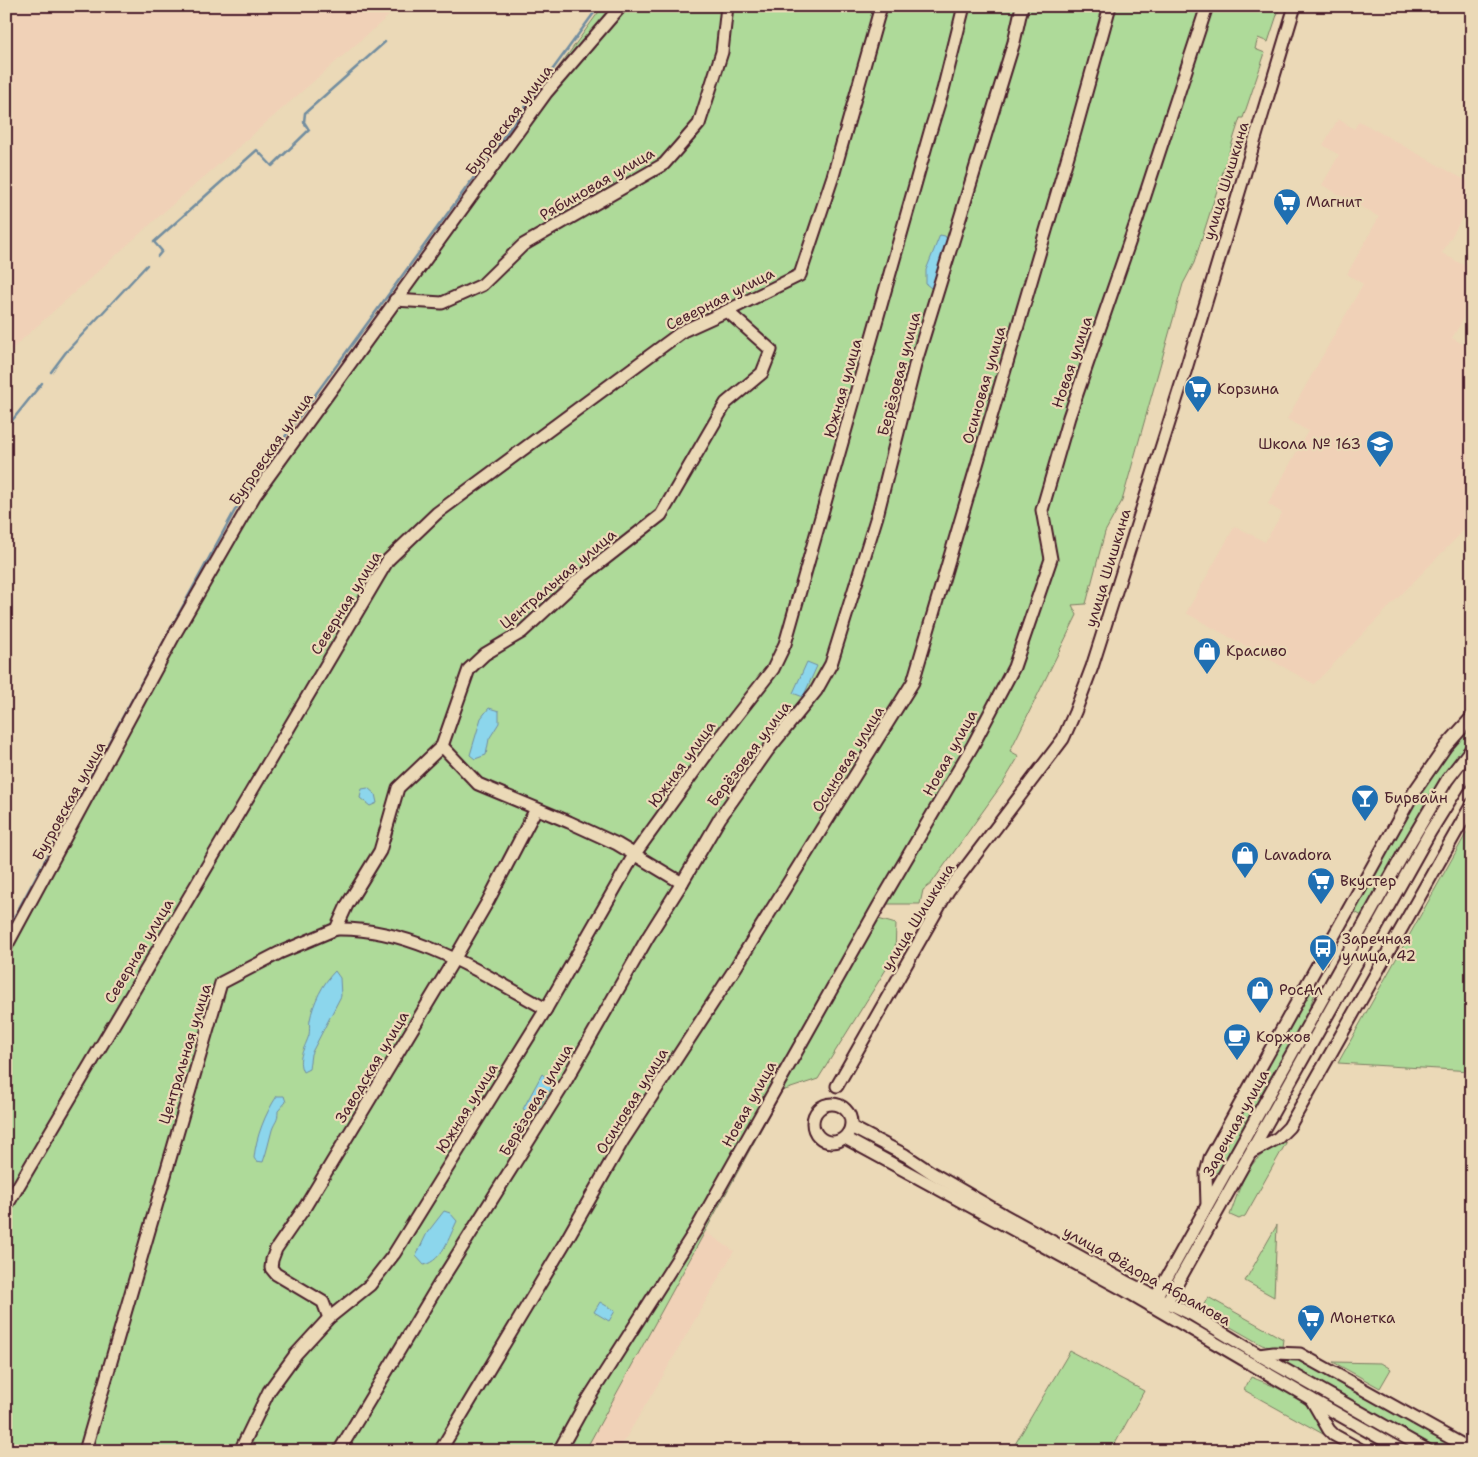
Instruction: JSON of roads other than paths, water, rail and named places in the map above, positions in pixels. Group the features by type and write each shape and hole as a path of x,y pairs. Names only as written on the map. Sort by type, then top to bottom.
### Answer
{"street":[{"name":"Бугровская улица","path":"6,947 176,632 255,495 546,93 621,6"},
{"name":"Рябиновая улица","path":"395,300 442,303 482,285 523,245 664,164 699,124 722,52 727,6"},
{"name":"Северная улица","path":"6,1207 388,560 436,513 683,331 800,275 833,176 881,6"},
{"name":"Южная улица","path":"240,1451 269,1391 296,1354 329,1318 370,1285 394,1254 546,1008 634,855 709,751 773,669 786,644 943,90 964,6"},
{"name":"Берёзовая улица","path":"339,1451 439,1284 563,1086 648,937 720,818 768,750 816,691 831,664 877,516 916,365 1014,42 1022,6"},
{"name":"Осиновая улица","path":"440,1451 567,1239 622,1142 734,970 913,682 1075,132 1110,6"},
{"name":"Новая улица","path":"559,1451 585,1404 697,1228 878,907 973,745 1014,667 1051,559 1042,510 1066,426 1138,220 1207,6"},
{"name":"улица Шишкина","path":"837,1086 948,891 1063,739 1075,712 1095,658 1172,413 1295,6"},
{"name":"Центральная улица","path":"85,1451 221,983 279,953 336,929 347,905 380,850 398,788 442,746 469,669 485,654 522,632 578,579 661,515 726,403 762,373 771,350 727,311"},
{"path":"1207,1205 1206,1173 1210,1158 1414,792 1446,746 1472,717"},
{"path":"442,746 478,784 617,844 682,883"},
{"name":"Заречная улица","path":"1154,1301 1405,851 1447,780 1472,748"},
{"name":"Заречная улица","path":"1164,1307 1430,832 1472,768"},
{"path":"1251,1153 1278,1138 1289,1127 1472,804"},
{"name":"Заводская улица","path":"329,1318 323,1302 276,1274 272,1268 272,1260 276,1250 305,1207 455,958 488,901 536,809"},
{"path":"336,929 357,928 396,936 455,958 546,1008"},
{"path":"826,1105 839,1105 849,1114 851,1127 845,1138 833,1143 820,1138 813,1127 815,1114 826,1105"},
{"name":"улица Фёдора Абрамова","path":"851,1127 905,1155 1004,1215 1130,1284 1154,1301"},
{"name":"улица Фёдора Абрамова","path":"845,1138 1154,1301 1311,1400 1402,1451"},
{"name":"улица Фёдора Абрамова","path":"1164,1307 1193,1315 1259,1355 1430,1451"},
{"path":"1259,1355 1274,1353 1300,1354 1472,1450"},
{"path":"1311,1400 1334,1435 1363,1451"}],"water":[{"path":"940,235 945,236 949,242 936,286 931,288 926,284 926,270"},
{"path":"807,662 817,666 803,697 793,693"},
{"path":"489,708 499,711 499,723 489,739 486,755 475,759 470,755 481,718"},
{"path":"368,788 375,794 377,803 370,806 360,798 362,789"},
{"path":"335,971 340,978 341,996 311,1054 309,1069 303,1072 300,1063 309,1035 313,1007 323,987"},
{"path":"542,1074 554,1084 534,1115 523,1109"},
{"path":"277,1096 284,1096 286,1102 278,1111 263,1162 256,1161 254,1158 259,1134"},
{"path":"444,1211 450,1213 457,1221 441,1253 431,1262 424,1265 416,1256 427,1233"},
{"path":"600,1302 615,1311 609,1321 594,1312"}],"waterway":[{"path":"6,932 235,510 291,428 599,6"},
{"path":"158,256 162,251 154,242 257,150 272,166 309,130 304,122 305,113 385,42"},
{"path":"51,372 66,352 147,265"},
{"path":"6,428 42,383"}],"place":[{"name":"Магнит","path":"1287,226"},
{"name":"Корзина","path":"1198,413"},
{"name":"Школа № 163","path":"1380,468"},
{"name":"Красиво","path":"1207,675"},
{"name":"Бирвайн","path":"1365,822"},
{"name":"Lavadora","path":"1245,879"},
{"name":"Вкустер","path":"1321,905"},
{"name":"Заречная улица, 42","path":"1323,972"},
{"name":"РосАл","path":"1260,1014"},
{"name":"Коржов","path":"1237,1061"},
{"name":"Монетка","path":"1311,1342"}]}
